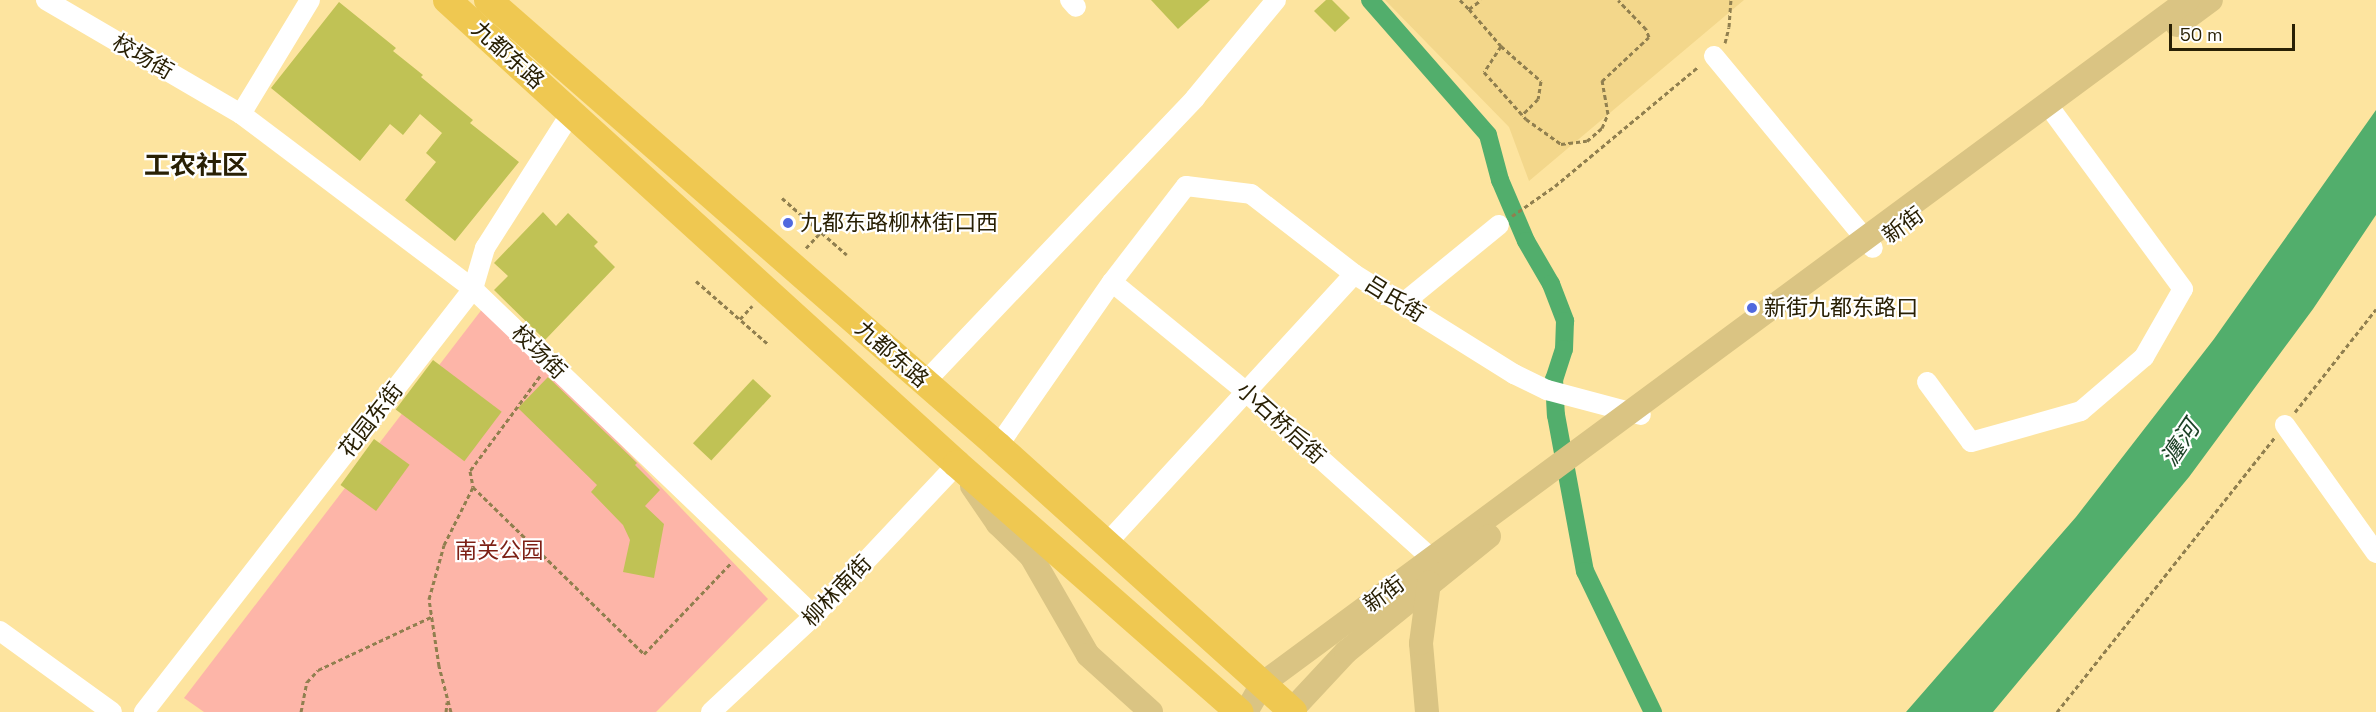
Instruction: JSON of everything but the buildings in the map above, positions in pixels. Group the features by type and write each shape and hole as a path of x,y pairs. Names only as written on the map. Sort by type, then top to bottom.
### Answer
{"highway":[{"name":"九都东路","path":"447,0 957,464 1239,712"},
{"name":"九都东路","path":"488,0 998,446 1291,711"}],"main road":[{"path":"2051,109 2188,0"},
{"name":"新街","path":"1291,711 1346,652 1435,571 1535,491 2051,109 2211,0"},
{"path":"957,464 998,524 1031,556 1088,655 1151,712"},
{"path":"1426,712 1421,642 1435,571"},
{"name":"新街","path":"1246,712 1262,684 1435,571"}],"street":[{"name":"校场街","path":"46,0 241,114 473,289 814,616"},
{"path":"241,114 310,0"},
{"path":"925,382 1195,98 1276,0"},
{"path":"1714,56 1869,243"},
{"path":"1927,382 1971,442 2081,411 2144,357 2183,289 2051,109"},
{"name":"花园东街","path":"144,712 473,289 485,248 571,113"},
{"name":"吕氏街","path":"1112,282 1186,186 1251,194 1354,274 1514,374 1547,390 1637,414"},
{"path":"1402,304 1499,225"},
{"path":"1107,543 1354,274"},
{"path":"998,446 1112,282"},
{"name":"小石桥后街","path":"1112,282 1245,391 1435,571"},
{"path":"2285,425 2376,553"},
{"name":"柳林南街","path":"711,712 814,616 957,464"},
{"path":"0,631 112,712"}],"path":[{"path":"1460,0 1501,46 1540,81 1538,99 1522,115"},
{"path":"1469,9 1481,0"},
{"path":"1501,46 1484,72 1522,115 1561,144 1587,141 1602,128 1608,114 1602,81 1649,37 1646,29 1618,0"},
{"path":"1499,225 1545,194 1724,48 1730,27 1731,0"},
{"path":"782,198 847,255"},
{"path":"696,281 769,345"},
{"path":"2057,712 2376,309"},
{"path":"550,362 470,471 473,488 644,654 744,549"},
{"path":"451,712 439,666 429,599 444,545 473,488"},
{"path":"301,712 307,682 318,670 431,617"},
{"path":"446,712 448,700"}],"shaded area":[{"path":"1385,0 1744,0 1529,181 1509,127"}],"green space":[{"name":"南关公园","path":"486,304 768,599 656,712 204,712 184,698"}],"water":[{"name":"瀍河","path":"2376,110 2376,215 2313,309 2189,477 1993,712 1906,712 2076,517 2214,339"}],"waterway":[{"path":"1370,0 1488,135 1500,180 1526,241 1551,284 1565,321 1564,349 1554,379 1556,415 1585,571 1653,712"}],"place":[{"name":"九都东路柳林街口西","path":"788,223"},
{"name":"新街九都东路口","path":"1752,308"}],"district":[{"name":"工农社区","path":"196,166"}]}
